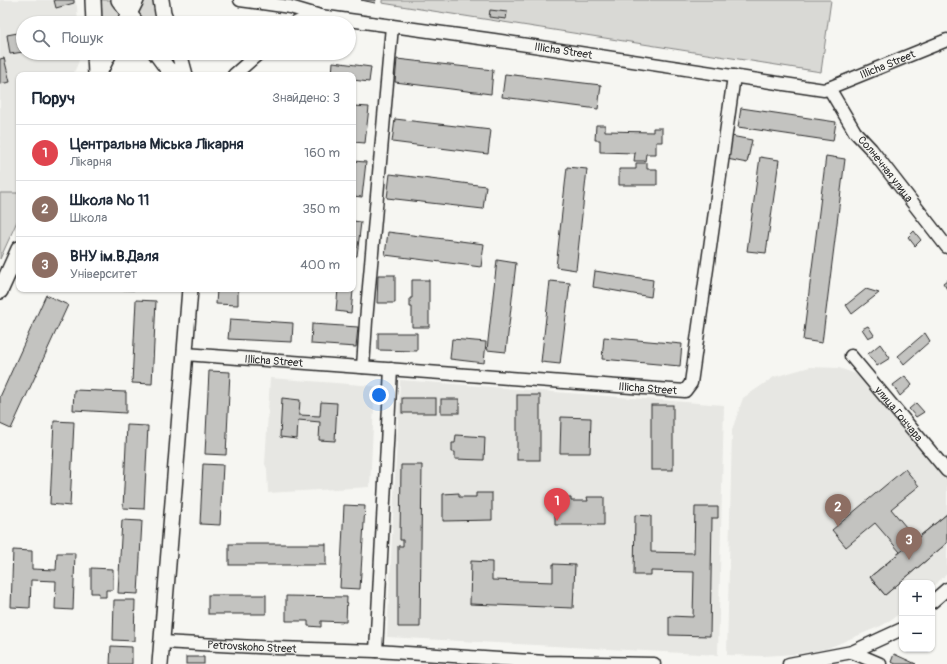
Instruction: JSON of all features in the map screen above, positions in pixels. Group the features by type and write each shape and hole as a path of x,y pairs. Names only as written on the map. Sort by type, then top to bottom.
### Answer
{"main road":[{"path":"94,0 94,16"},
{"path":"119,0 128,16"},
{"path":"131,16 136,0"},
{"path":"161,0 164,16"},
{"path":"96,60 97,72"},
{"path":"99,72 105,60"},
{"path":"161,60 172,72"},
{"path":"181,60 184,72"},
{"path":"0,290 16,255"},
{"path":"160,664 190,292"}],"street":[{"path":"240,0 290,7 320,16"},
{"name":"Illicha Street","path":"356,21 494,40 824,90 947,40"},
{"path":"363,367 392,26"},
{"path":"237,72 251,60"},
{"name":"Illicha Street","path":"185,354 685,391 691,384 734,76"},
{"name":"Солнечная улица","path":"829,88 854,132 871,149 947,247"},
{"name":"улица Гончара","path":"851,356 947,471"},
{"path":"376,651 391,369"},
{"path":"935,599 947,589"},
{"path":"789,664 852,652 899,630"},
{"name":"Petrovskoho Street","path":"162,642 376,651 546,662 654,664"},
{"path":"852,652 880,664"}],"shaded area":[{"path":"0,0 75,0 78,16 16,16 16,60 79,60 74,72 16,72 16,193 0,193"},
{"path":"98,0 113,0 124,13 122,16 99,16"},
{"path":"141,0 156,0 160,16 138,16 135,12"},
{"path":"382,0 831,0 821,72 382,3"},
{"path":"0,193 16,193 16,224 0,259"},
{"path":"810,367 839,368 859,375 947,480 947,574 935,584 935,580 899,580 899,614 883,625 826,649 796,654 763,656 727,655 732,430 743,398 774,377"},
{"path":"270,378 375,386 370,487 268,493 267,469 265,464"},
{"path":"400,380 724,405 718,655 387,637"}],"building":[{"path":"54,0 74,0 74,3 56,8"},
{"path":"361,0 376,0 375,3"},
{"path":"490,10 507,12 506,19 489,17"},
{"path":"16,33 16,53 10,54 7,35"},
{"path":"4,58 10,82 0,84 0,59"},
{"path":"397,59 493,70 491,94 395,82"},
{"path":"333,62 371,67 369,82 356,80 356,72 332,72"},
{"path":"505,74 601,85 598,109 502,97"},
{"path":"356,106 369,107 365,143 356,142"},
{"path":"741,108 836,122 833,141 738,127"},
{"path":"395,119 491,130 488,154 392,142"},
{"path":"596,125 605,125 605,131 653,132 653,128 662,128 662,142 656,142 656,154 646,154 645,161 634,161 635,153 600,152 600,140 595,140"},
{"path":"731,136 752,140 747,163 727,159"},
{"path":"826,156 845,159 822,343 803,340"},
{"path":"760,157 779,160 766,253 747,251"},
{"path":"356,161 366,162 362,197 356,196"},
{"path":"636,163 647,163 647,169 657,169 657,185 619,185 619,169 636,169"},
{"path":"567,167 587,169 576,270 556,267"},
{"path":"390,174 486,186 483,209 387,198"},
{"path":"356,221 361,222 356,256"},
{"path":"914,231 921,240 915,246 908,237"},
{"path":"388,232 484,244 481,267 385,255"},
{"path":"497,260 516,263 506,352 487,350"},
{"path":"595,271 653,280 651,297 593,287"},
{"path":"378,275 395,275 395,303 377,303"},
{"path":"412,280 429,280 429,327 412,327 412,307 410,307 410,298 412,298"},
{"path":"947,280 947,289 943,283"},
{"path":"550,281 570,283 560,364 541,362"},
{"path":"866,289 879,293 852,314 846,305"},
{"path":"217,292 238,292 238,305 216,304"},
{"path":"338,292 353,292 351,313 336,311"},
{"path":"46,295 68,305 11,429 0,424 0,397"},
{"path":"136,300 156,301 152,384 132,383"},
{"path":"230,319 293,323 292,342 228,339"},
{"path":"312,324 358,327 356,347 311,344"},
{"path":"868,326 874,335 868,338 862,329"},
{"path":"378,333 417,333 417,351 378,350"},
{"path":"925,333 930,341 904,364 898,356"},
{"path":"604,337 682,344 680,366 602,359"},
{"path":"452,339 486,342 484,363 450,359"},
{"path":"880,344 890,358 877,366 868,354"},
{"path":"209,371 230,372 226,455 205,454"},
{"path":"905,376 912,385 900,396 893,385"},
{"path":"74,390 126,392 126,413 73,410"},
{"path":"517,395 540,395 540,460 517,460"},
{"path":"282,398 300,400 299,415 320,416 321,402 337,403 335,441 319,440 320,422 298,420 297,439 280,437"},
{"path":"402,398 436,398 436,413 402,413"},
{"path":"441,399 459,399 459,413 441,413"},
{"path":"916,403 924,412 916,417 909,409"},
{"path":"651,405 673,405 673,470 651,470"},
{"path":"561,417 591,418 590,453 560,453"},
{"path":"54,421 74,422 70,506 50,504"},
{"path":"127,425 148,426 144,509 123,508"},
{"path":"456,435 485,437 484,460 455,459 455,452 452,452 452,443 455,443"},
{"path":"203,464 223,465 220,525 200,524"},
{"path":"401,465 422,465 420,627 398,627 398,546 403,546 403,540 400,540"},
{"path":"905,469 919,486 891,509 916,539 947,514 947,543 903,580 899,580 899,583 885,595 870,577 900,552 875,523 846,547 832,530"},
{"path":"459,493 459,497 476,497 476,493 492,493 492,520 443,521 443,494"},
{"path":"587,497 604,497 604,525 555,525 555,498 571,498 571,501 588,501"},
{"path":"344,505 365,506 360,589 340,588"},
{"path":"695,507 718,507 718,518 712,518 710,636 669,635 669,616 693,617 694,572 651,571 651,575 634,575 635,515 651,516 651,552 694,553"},
{"path":"947,514 947,543 903,580 899,580 899,583 885,595 870,577"},
{"path":"122,520 142,521 138,594 118,593"},
{"path":"229,544 326,544 326,565 229,565"},
{"path":"13,550 32,551 32,569 56,570 57,553 75,553 73,610 55,609 56,581 31,580 30,608 11,607"},
{"path":"471,561 492,562 492,580 553,582 553,564 575,565 573,608 470,604"},
{"path":"91,568 113,569 113,590 106,590 106,597 99,597 99,593 91,593"},
{"path":"208,595 266,595 266,614 208,614"},
{"path":"286,596 347,597 346,622 321,621 321,627 308,626 308,621 286,621"},
{"path":"114,600 135,600 134,641 113,640"},
{"path":"111,646 132,647 132,664 110,664"},
{"path":"894,654 916,664 896,664 891,662"},
{"path":"186,657 204,657 204,664 186,664"}],"place":[{"name":"Центральна Міська Лікарня","path":"557,521"},
{"name":"Школа № 11","path":"838,527"},
{"name":"ВНУ ім.В.Даля","path":"909,560"}]}
